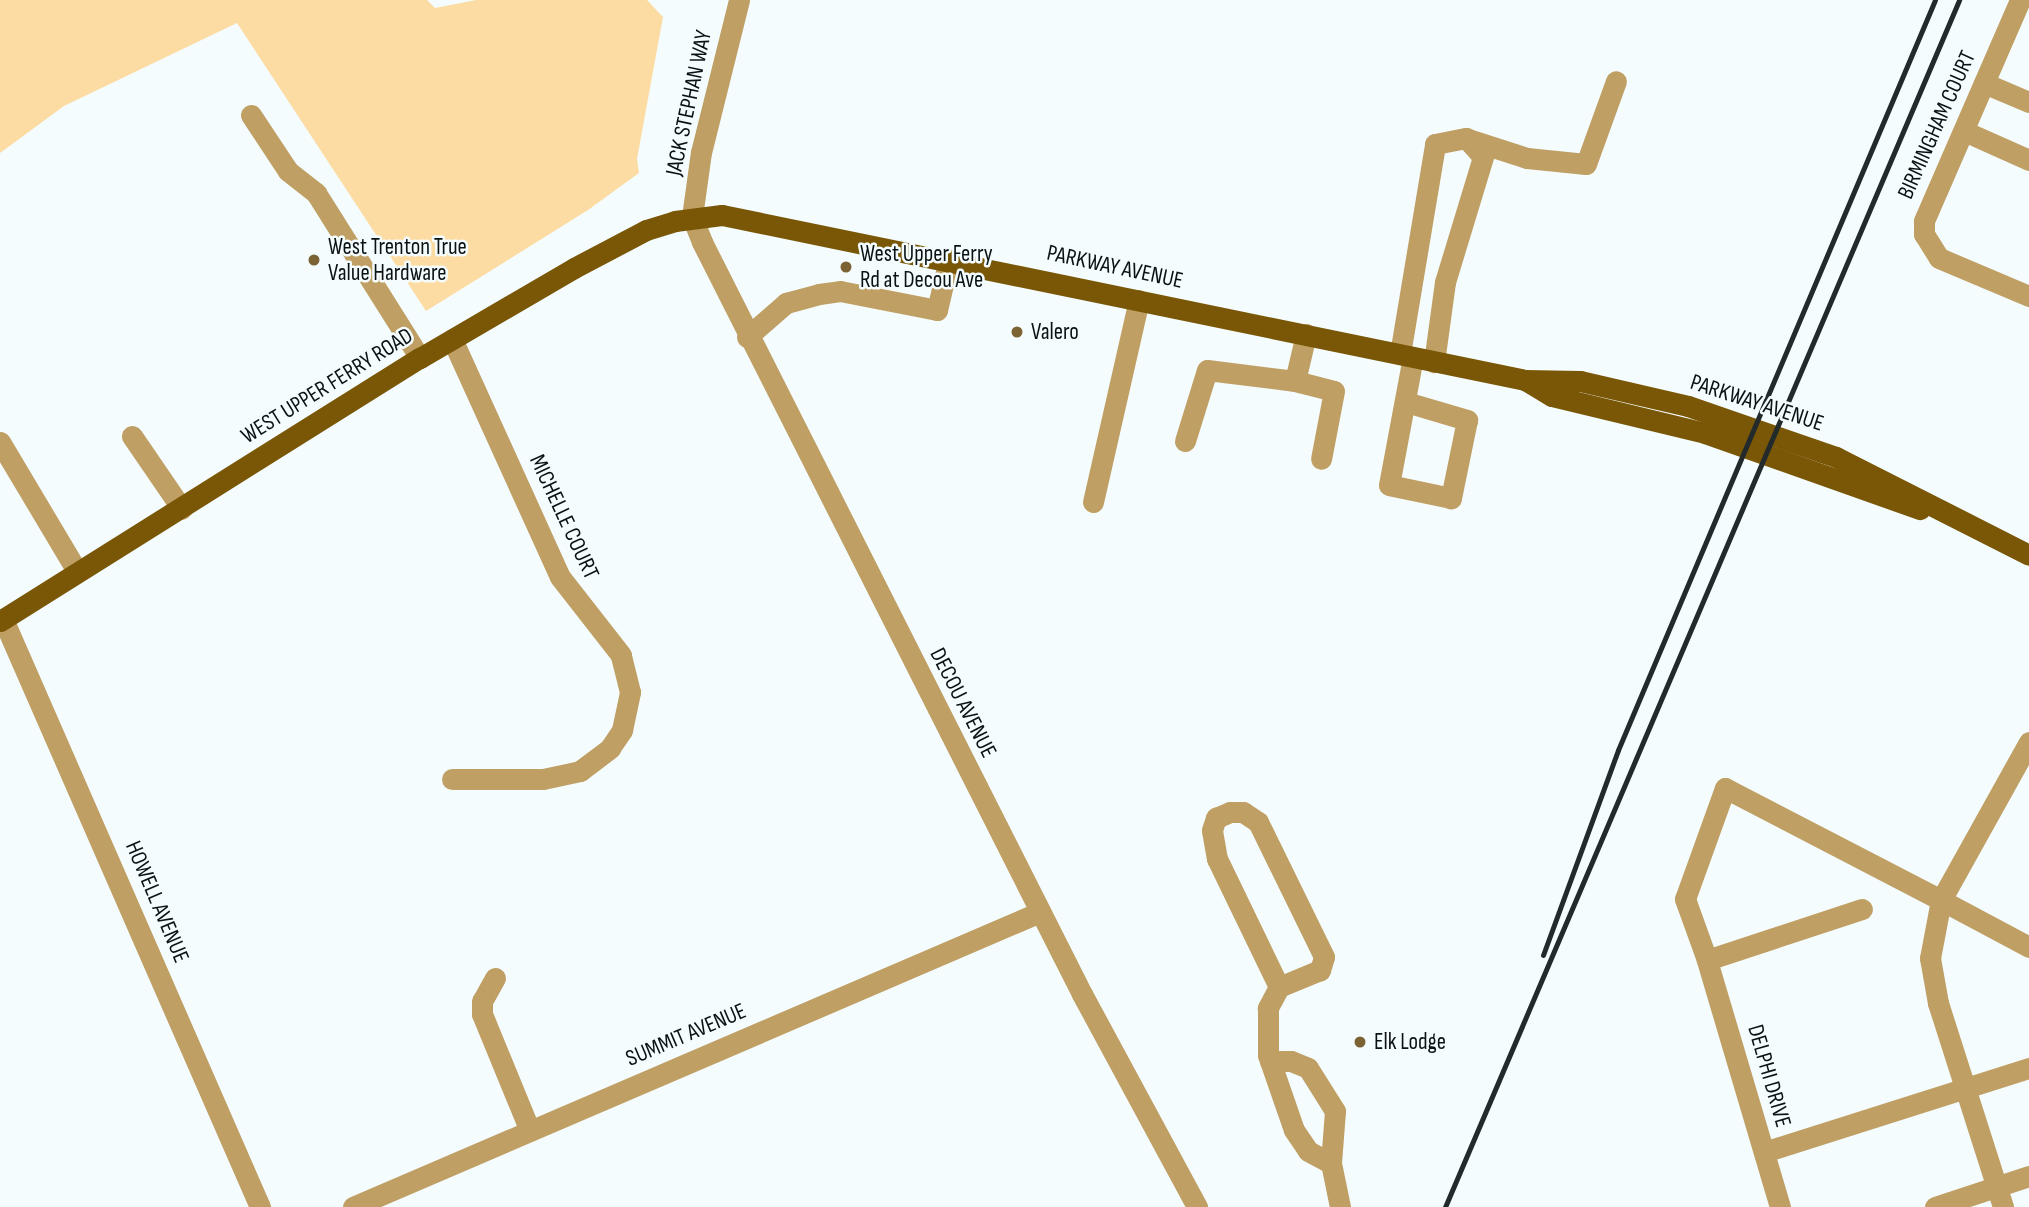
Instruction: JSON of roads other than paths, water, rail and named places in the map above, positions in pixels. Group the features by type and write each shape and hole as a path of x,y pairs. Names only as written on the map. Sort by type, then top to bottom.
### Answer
{"main road":[{"name":"PARKWAY AVENUE","path":"692,217 752,218 1525,380 1580,381 1744,423 1865,470 1958,521 2029,555"},
{"name":"WEST UPPER FERRY ROAD","path":"2,620 452,339 646,230 692,217"}],"street":[{"name":"JACK STEPHAN WAY","path":"692,217 701,152 739,0"},
{"name":"BIRMINGHAM COURT","path":"2020,0 1924,221 1924,234 1939,258 2029,296"},
{"path":"1406,402 1466,420 1451,498 1389,485 1406,402 1416,358 1435,144 1466,138 1527,158 1586,164 1616,81"},
{"path":"1984,83 2029,102"},
{"path":"251,115 288,171 316,193 419,359"},
{"path":"1964,131 2029,160"},
{"path":"1416,358 1446,282 1483,158 1466,138"},
{"name":"DECOU AVENUE","path":"692,217 747,337 1040,912 1197,1207"},
{"path":"747,337 786,303 840,291 937,310 949,259"},
{"path":"1093,502 1139,300"},
{"path":"1295,381 1306,334"},
{"name":"MICHELLE COURT","path":"452,339 560,577 621,655 630,692 621,730 610,748 580,771 543,779 452,779"},
{"path":"1185,441 1207,370 1295,381 1335,391 1321,460"},
{"path":"132,436 182,509"},
{"path":"0,442 77,571"},
{"name":"HOWELL AVENUE","path":"2,620 260,1207"},
{"path":"1998,1197 1938,1003 1930,958 1941,900 2029,742"},
{"name":"DELPHI DRIVE","path":"1780,1207 1707,960 1685,899 1726,788 1941,900"},
{"path":"1279,987 1217,859 1212,830 1216,818 1230,812 1243,812 1258,822 1324,957 1320,970 1279,987 1268,1008 1270,1061 1294,1130 1308,1151 1331,1163"},
{"path":"1941,900 2029,947"},
{"path":"1707,960 1862,909"},
{"name":"SUMMIT AVENUE","path":"353,1207 1040,912"},
{"path":"495,978 482,1001 482,1014 530,1131"},
{"path":"1270,1061 1291,1061 1308,1069 1322,1083 1335,1111 1331,1163 1340,1207"},
{"path":"1764,1152 2029,1068"},
{"path":"1935,1207 1998,1197 2029,1176"}],"railway":[{"path":"1543,955 1618,750 1935,0"},
{"path":"1445,1207 1959,0"}],"place":[{"name":"West Trenton True Value Hardware","path":"314,260"},
{"name":"West Upper Ferry Rd at Decou Ave","path":"846,267"},
{"name":"Valero","path":"1017,332"},
{"name":"Elk Lodge","path":"1360,1042"}]}
